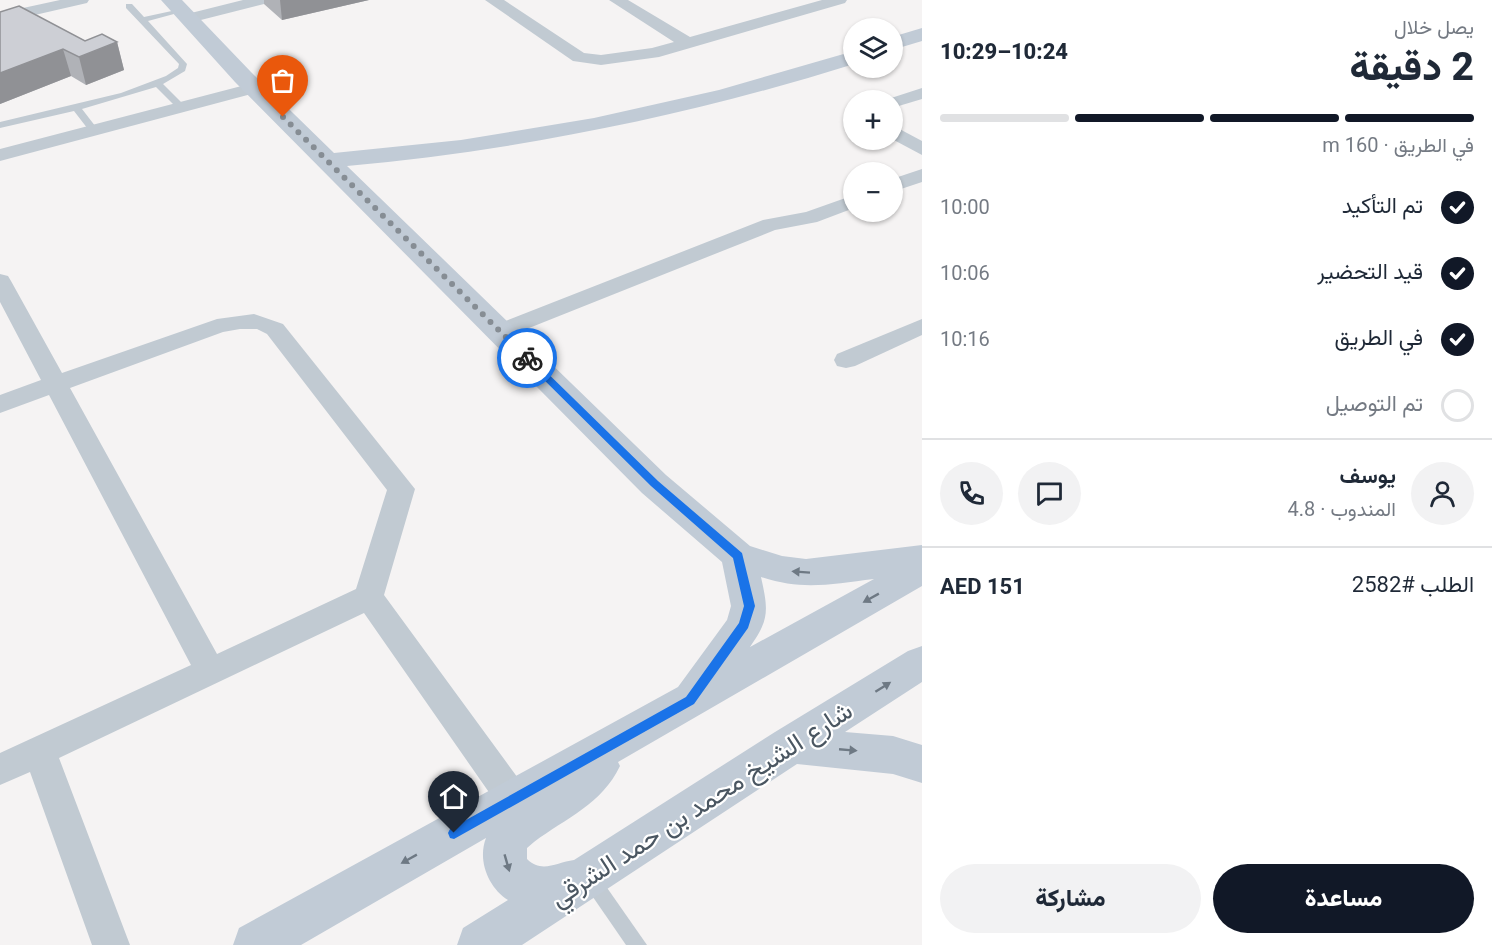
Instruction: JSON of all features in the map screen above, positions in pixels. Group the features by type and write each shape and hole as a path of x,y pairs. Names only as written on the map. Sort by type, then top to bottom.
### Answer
{"street":[{"path":"0,18 81,0"},
{"path":"180,10 262,0"},
{"path":"493,0 579,57 588,60 642,55 839,0"},
{"path":"617,0 688,43"},
{"path":"180,10 253,88 654,484 738,556 782,570 806,573 922,559"},
{"path":"903,40 922,34"},
{"path":"903,56 922,50"},
{"path":"333,166 589,126 684,106 843,60"},
{"path":"333,166 415,166 602,136 699,115 843,74"},
{"path":"0,155 253,88"},
{"path":"903,99 922,93"},
{"path":"903,138 922,149"},
{"path":"903,182 922,175"},
{"path":"501,332 770,224 810,218 843,205"},
{"path":"0,281 211,672"},
{"path":"0,404 217,326 238,321 266,322 275,329 401,489 369,597 0,770"},
{"path":"846,360 922,326"},
{"path":"690,700 744,625 749,606 738,556"},
{"path":"256,945 608,749 922,569"},
{"path":"369,597 514,800"},
{"name":"شارع الشيخ محمد بن حمد الشرقي","path":"480,945 589,877 789,745 922,663"},
{"path":"789,745 893,755 922,764"},
{"path":"589,877 543,890 525,886 510,874 503,858 506,840 518,827 584,785 598,768 608,749"},
{"path":"40,753 111,945"}],"lane":[{"path":"0,125 158,84 177,75 183,64 129,6"},
{"path":"142,20 180,10"},
{"path":"158,84 181,107"},
{"path":"75,106 94,131"},
{"path":"589,877 637,945"}],"building":[{"path":"19,6 85,41 102,34 117,42 79,57 63,49 0,73 0,12"}],"way so far":[{"path":"283,117 527,358"}],"route":[{"path":"454,833 608,749 690,700 744,625 749,606 738,556 654,484 527,358"}]}
